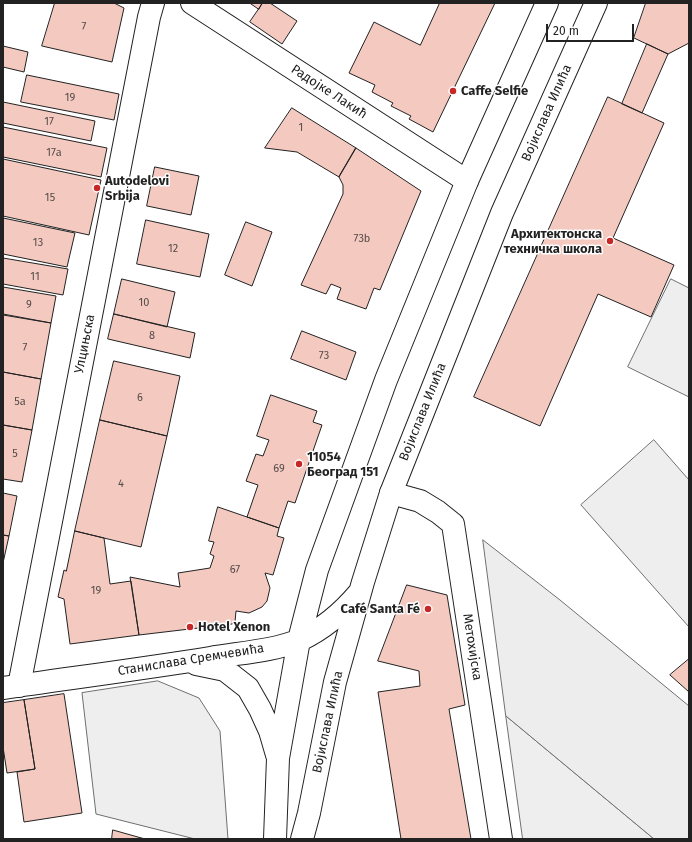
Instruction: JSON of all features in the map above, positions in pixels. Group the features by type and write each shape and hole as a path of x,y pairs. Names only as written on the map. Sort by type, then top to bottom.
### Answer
{"main road":[{"name":"Улцињска","path":"11,687 153,3"},
{"name":"Радојке Лакић","path":"192,3 467,181"},
{"path":"275,839 278,758 299,640 317,570 384,387 467,181 547,3"},
{"name":"Војислава Илића","path":"302,839 309,813 335,682 391,492 502,213 596,3"},
{"name":"Метохијска","path":"391,492 420,501 454,524 501,839"},
{"name":"Станислава Сремчевића","path":"11,687 265,649 299,640 344,610 361,591"},
{"path":"185,662 225,670 248,688 263,714 278,758"}],"shaded area":[{"path":"671,279 689,288 689,397 628,367"},
{"path":"654,440 689,480 689,627 581,505"},
{"path":"483,540 560,600 689,706 689,839 654,839 506,716"},
{"path":"158,681 199,698 220,731 228,839 195,839 96,814 82,693"},
{"path":"506,716 654,839 523,839"}],"building":[{"path":"55,3 114,3 124,8 112,62 42,46"},
{"path":"250,3 262,3 259,9"},
{"path":"263,3 270,3 297,21 282,44 250,22"},
{"path":"440,3 495,3 433,132 409,119 411,116 391,106 393,103 372,92 375,85 349,73 374,22 420,45"},
{"path":"646,3 689,3 689,43 668,54 634,38"},
{"path":"647,44 668,54 642,113 622,104"},
{"path":"3,46 28,52 24,72 3,67"},
{"path":"27,75 119,94 114,120 21,102"},
{"path":"608,97 664,123 613,238 674,265 651,317 598,294 540,426 474,397"},
{"path":"3,102 95,121 91,141 3,123"},
{"path":"292,108 356,148 339,177 297,152 265,148"},
{"path":"3,127 107,148 101,177 3,157"},
{"path":"356,148 421,191 380,290 374,288 366,309 337,299 341,288 331,284 326,294 301,285 343,194 343,185 339,177"},
{"path":"3,159 101,180 89,235 3,216"},
{"path":"155,167 199,176 191,215 147,206"},
{"path":"3,218 75,233 67,267 3,254"},
{"path":"146,220 209,234 200,277 137,264"},
{"path":"246,222 272,232 252,286 225,275"},
{"path":"3,258 68,269 63,295 3,284"},
{"path":"122,279 175,292 167,327 114,314"},
{"path":"3,287 56,296 51,323 3,314"},
{"path":"114,314 195,333 190,358 108,339"},
{"path":"3,315 51,323 41,379 3,372"},
{"path":"302,331 356,352 346,380 291,359"},
{"path":"114,361 180,376 167,436 100,420"},
{"path":"3,372 41,379 32,430 3,425"},
{"path":"271,395 317,411 313,422 322,425 295,503 288,501 279,528 247,517 258,485 246,481 256,454 263,456 269,440 257,436"},
{"path":"100,420 167,436 141,547 75,531"},
{"path":"3,425 32,430 22,482 3,479"},
{"path":"3,493 17,496 9,536 3,535"},
{"path":"218,507 279,528 277,536 284,538 273,575 265,573 270,588 267,601 262,607 249,613 236,611 235,622 232,624 139,635 130,577 180,587 178,573 210,568 214,556 210,554 214,542 209,541"},
{"path":"75,531 104,538 110,584 131,581 139,635 70,644 64,599 58,597 64,570 66,571"},
{"path":"3,535 9,536 3,563"},
{"path":"407,585 447,595 465,705 449,709 471,839 401,839 378,692 420,686 419,671 378,661"},
{"path":"689,659 689,692 670,675"},
{"path":"64,694 82,813 24,822 17,772 35,769 24,700"},
{"path":"24,700 35,769 7,773 3,747 3,703"},
{"path":"113,830 145,839 112,839"}],"place":[{"name":"Caffe Selfie","path":"453,91"},
{"name":"Autodelovi Srbija","path":"97,188"},
{"name":"Архитектонска техничка школа","path":"610,241"},
{"name":"11054 Београд 151","path":"299,464"},
{"name":"Café Santa Fé","path":"428,609"},
{"name":"Hotel Xenon","path":"190,627"}]}
